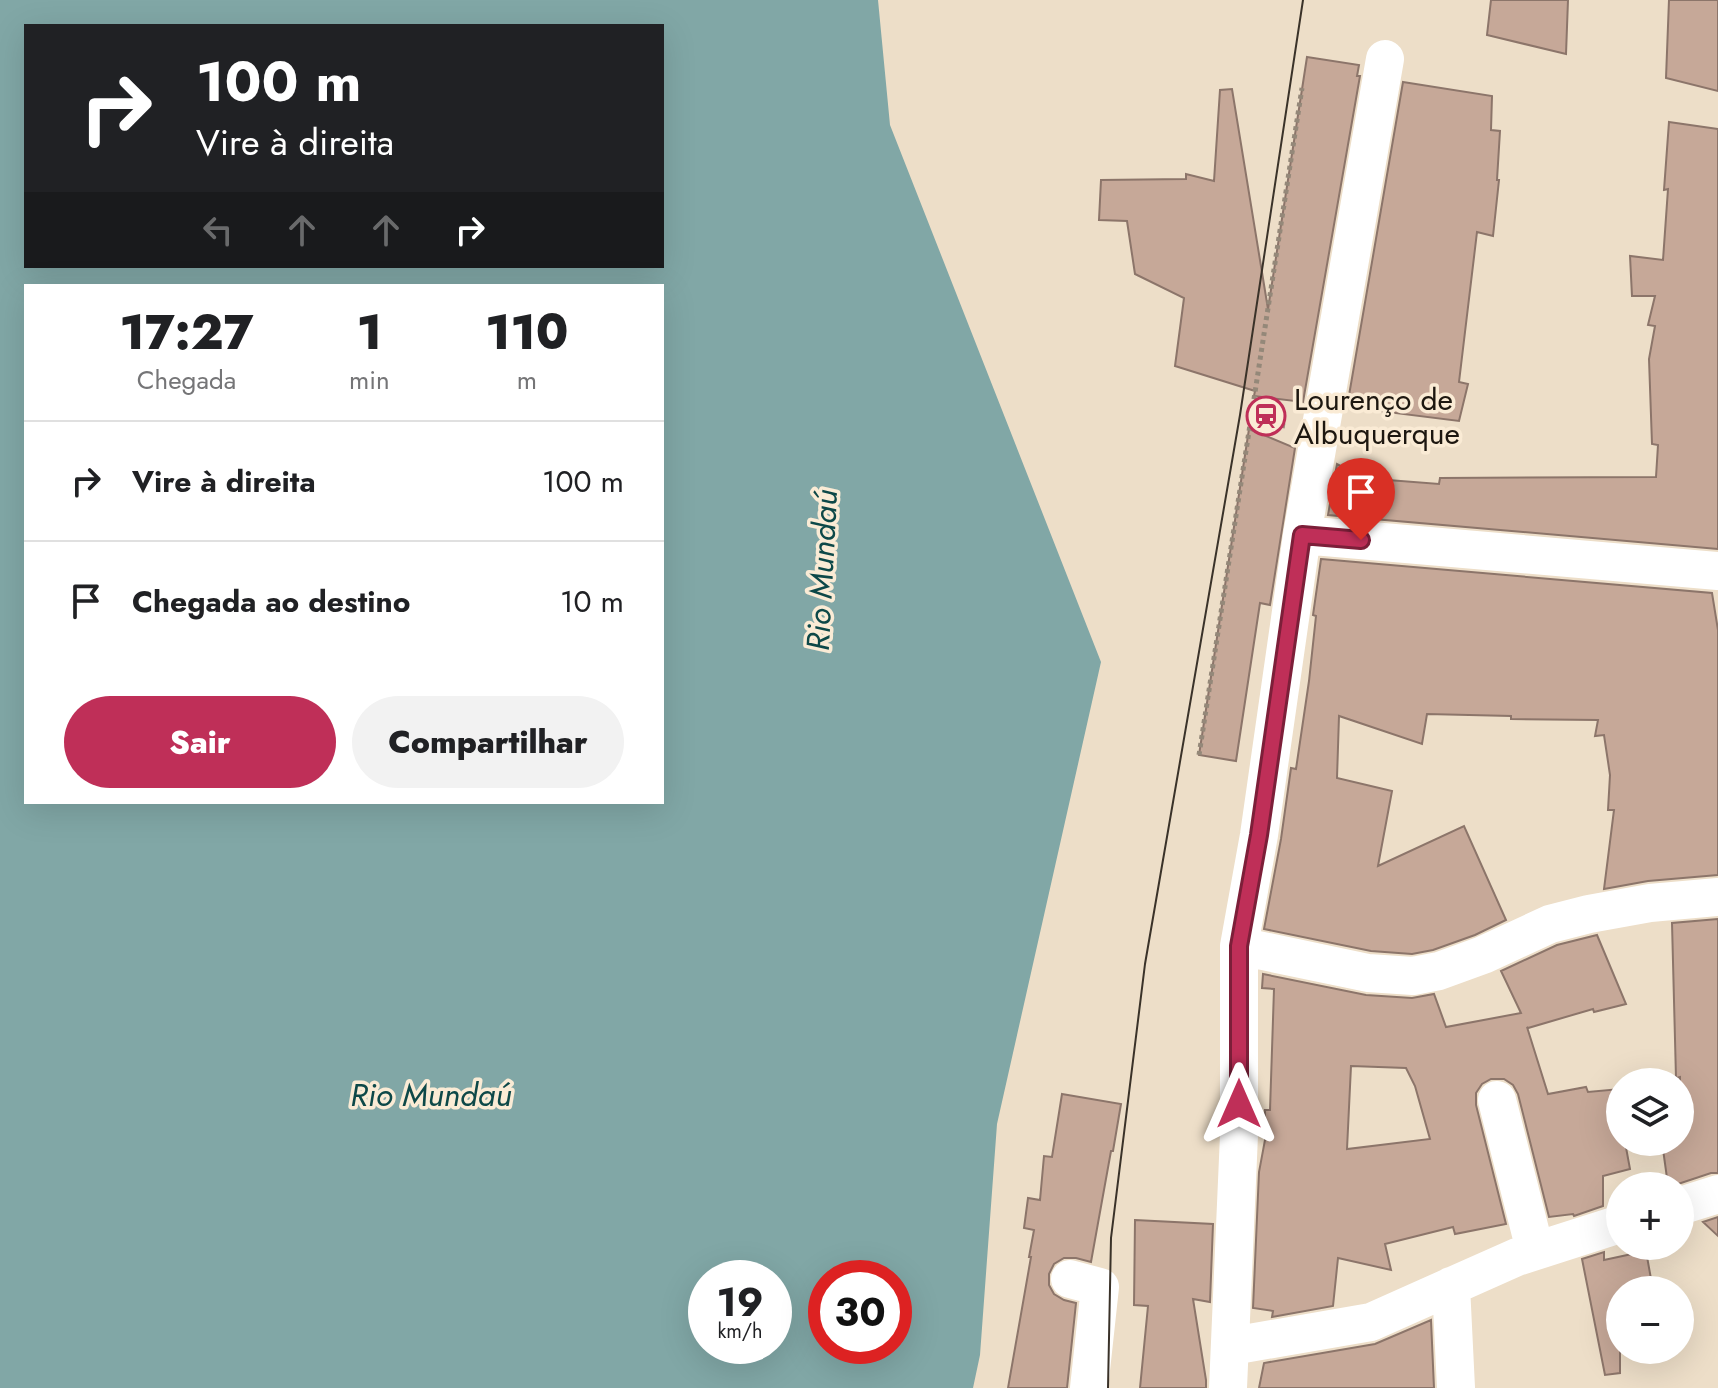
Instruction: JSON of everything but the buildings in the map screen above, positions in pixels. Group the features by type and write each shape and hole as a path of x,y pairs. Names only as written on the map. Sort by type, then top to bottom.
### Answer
{"street":[{"path":"1228,1388 1239,1135 1239,946 1259,835 1302,535 1385,59"},
{"path":"1302,535 1718,571"},
{"path":"1239,946 1368,973 1413,976 1439,971 1483,955 1550,924 1650,903 1718,897"},
{"path":"1497,1100 1535,1250"},
{"path":"1694,1202 1718,1194"},
{"path":"1232,1346 1371,1322 1535,1250 1606,1228"},
{"path":"1070,1279 1100,1287 1089,1388"},
{"path":"1451,1286 1456,1388"}],"path":[{"path":"1199,755 1302,88"}],"water":[{"name":"Rio Mundaú","path":"0,0 878,0 890,125 1101,662 997,1124 980,1355 973,1388 0,1388"}],"tram line":[{"path":"1108,1388 1111,1238 1145,964 1240,415 1303,0"}],"place":[{"name":"Lourenço de Albuquerque","path":"1266,416"}],"route":[{"path":"1239,1104 1239,946 1259,835 1302,535 1361,540"}]}
